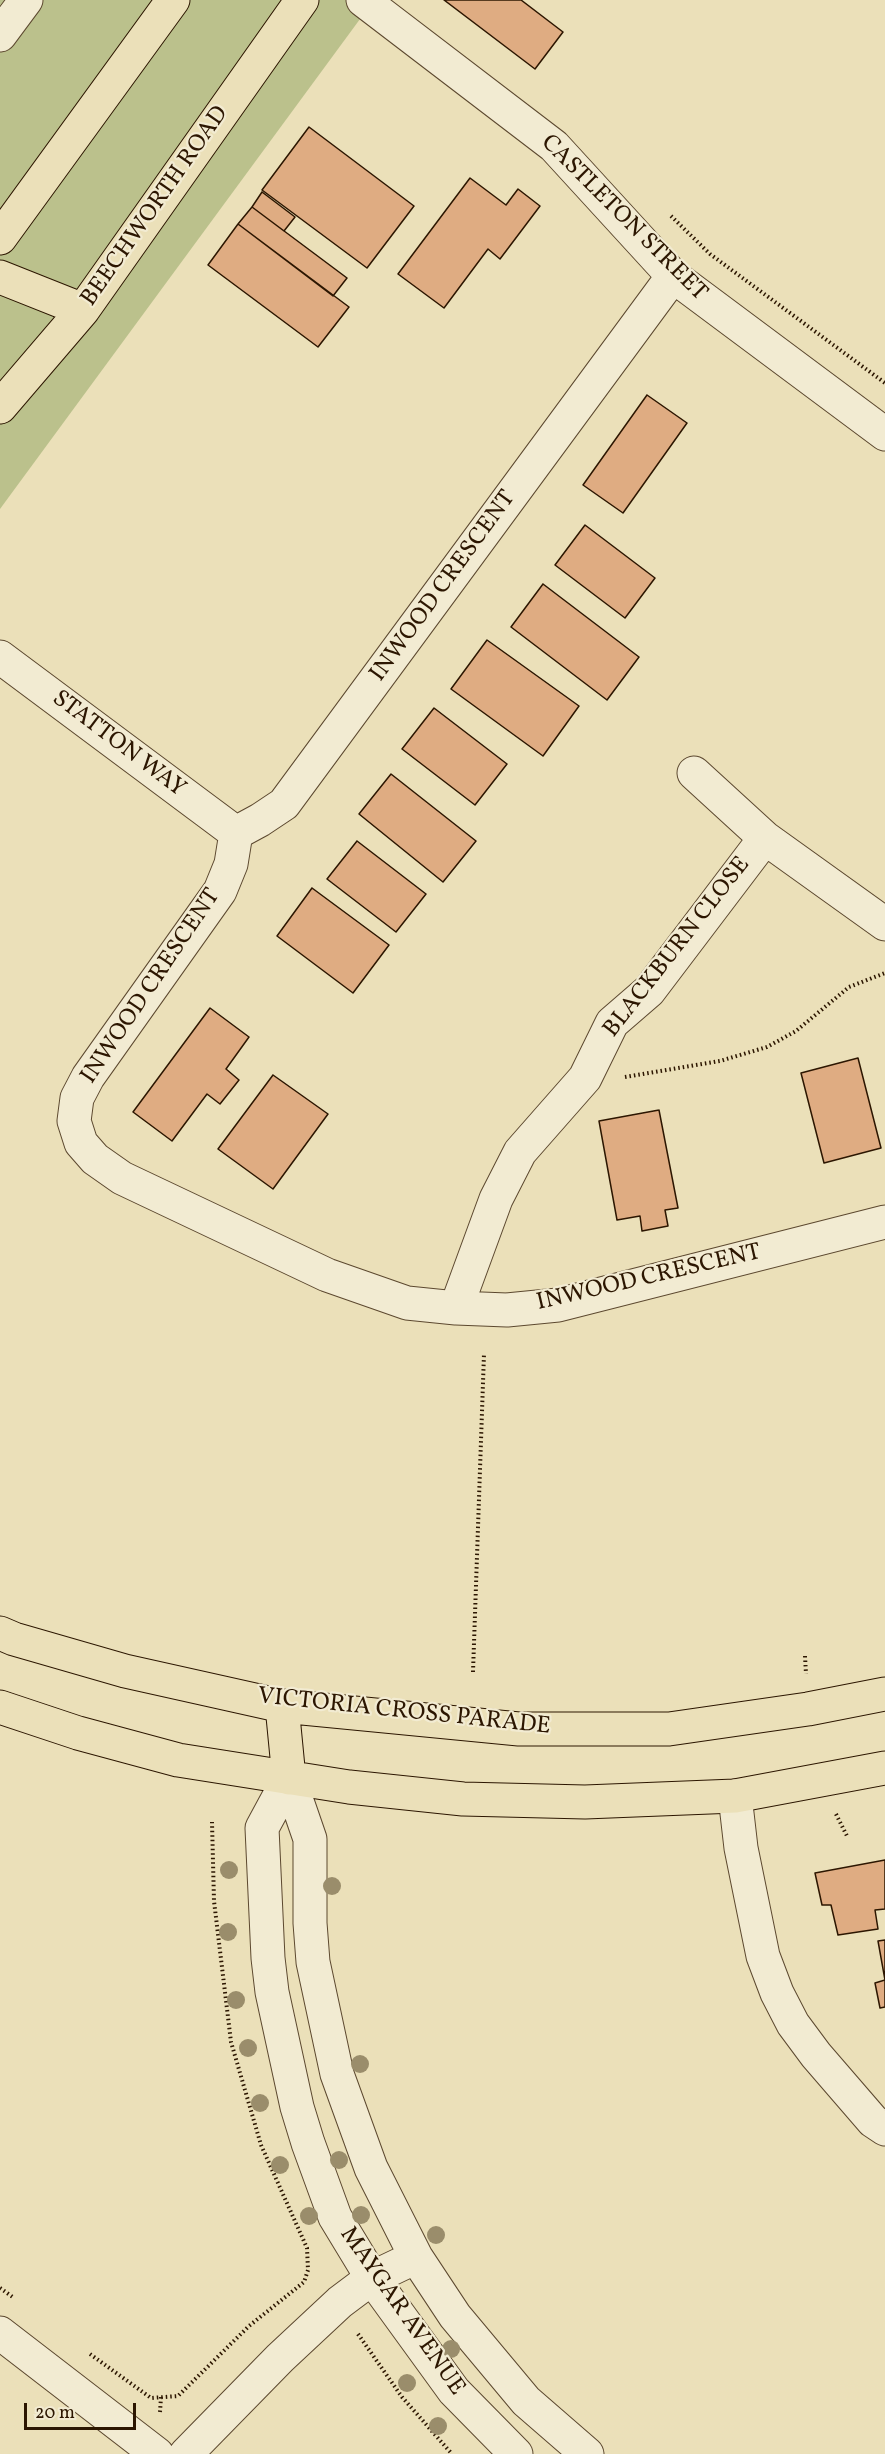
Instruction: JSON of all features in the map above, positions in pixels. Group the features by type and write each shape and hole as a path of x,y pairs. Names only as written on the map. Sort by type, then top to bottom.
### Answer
{"main road":[{"path":"0,238 173,0"},
{"name":"BEECHWORTH ROAD","path":"0,407 83,310 302,0"},
{"path":"0,277 83,310"},
{"name":"VICTORIA CROSS PARADE","path":"0,1633 125,1671 282,1706 519,1729 669,1729 808,1709 885,1694"},
{"path":"282,1706 289,1778"},
{"path":"0,1707 78,1734 177,1760 349,1787 463,1799 585,1802 735,1796 885,1768"}],"street":[{"path":"0,35 26,0"},
{"name":"CASTLETON STREET","path":"363,0 554,146 674,276 885,434"},
{"name":"INWOOD CRESCENT","path":"674,276 284,804 236,833 231,864 220,891 88,1077 77,1098 74,1121 81,1143 95,1159 122,1178 327,1275 407,1303 507,1310 558,1305 885,1222"},
{"name":"STATTON WAY","path":"0,657 236,833"},
{"name":"BLACKBURN CLOSE","path":"694,772 765,838 885,924"},
{"name":"BLACKBURN CLOSE","path":"456,1308 496,1199 520,1152 585,1078 612,1023 649,991 765,838"},
{"name":"MAYGAR AVENUE","path":"289,1778 310,1839 310,1923 313,1962 338,2074 371,2168 416,2257 455,2316 526,2401 587,2454"},
{"name":"MAYGAR AVENUE","path":"289,1778 262,1828 268,1958 272,1992 297,2107 314,2161 335,2217 372,2278 454,2391 516,2454"},
{"path":"735,1796 741,1848 763,1956 777,1993 793,2024 816,2055 873,2121 885,2129"},
{"path":"186,2454 280,2358 340,2302 372,2278 416,2257"},
{"path":"0,2333 157,2454"}],"path":[{"path":"585,1078 617,1078 670,1070 720,1061 767,1047 796,1032 849,987 885,973"},
{"path":"473,1672 484,1354"},
{"path":"85,2350 151,2398 178,2396 249,2326 304,2282 308,2270 307,2248 261,2145 231,2042 214,1901 212,1822"},
{"path":"308,2270 340,2302 353,2327 402,2397 452,2454"},
{"path":"0,2288 19,2301"}],"green space":[{"path":"0,0 374,0 0,509"}],"building":[{"path":"444,0 521,0 563,32 535,69"},
{"path":"309,127 414,206 367,268 262,190"},
{"path":"470,178 506,205 518,189 540,206 500,259 488,249 444,308 398,274"},
{"path":"262,192 295,217 284,231 252,207"},
{"path":"252,207 347,278 333,296 238,224"},
{"path":"238,224 349,307 318,347 208,265"},
{"path":"647,395 687,423 623,513 583,485"},
{"path":"585,525 655,578 625,618 555,565"},
{"path":"543,584 639,657 607,700 511,627"},
{"path":"487,640 579,706 543,756 451,689"},
{"path":"434,708 507,764 475,805 402,749"},
{"path":"391,774 476,841 443,882 359,814"},
{"path":"357,841 426,894 396,932 327,879"},
{"path":"312,888 389,945 353,993 277,936"},
{"path":"210,1008 249,1037 226,1069 239,1080 220,1104 207,1094 172,1141 133,1112"},
{"path":"858,1058 881,1148 824,1163 801,1073"},
{"path":"273,1075 328,1114 273,1189 218,1149"},
{"path":"659,1110 678,1208 665,1210 668,1226 642,1231 640,1216 617,1220 599,1121"},
{"path":"885,1860 885,1909 875,1910 878,1929 838,1935 831,1905 822,1905 815,1873"},
{"path":"885,1940 885,1980 878,1941"},
{"path":"885,1980 885,2007 880,2008 875,1983"}]}
